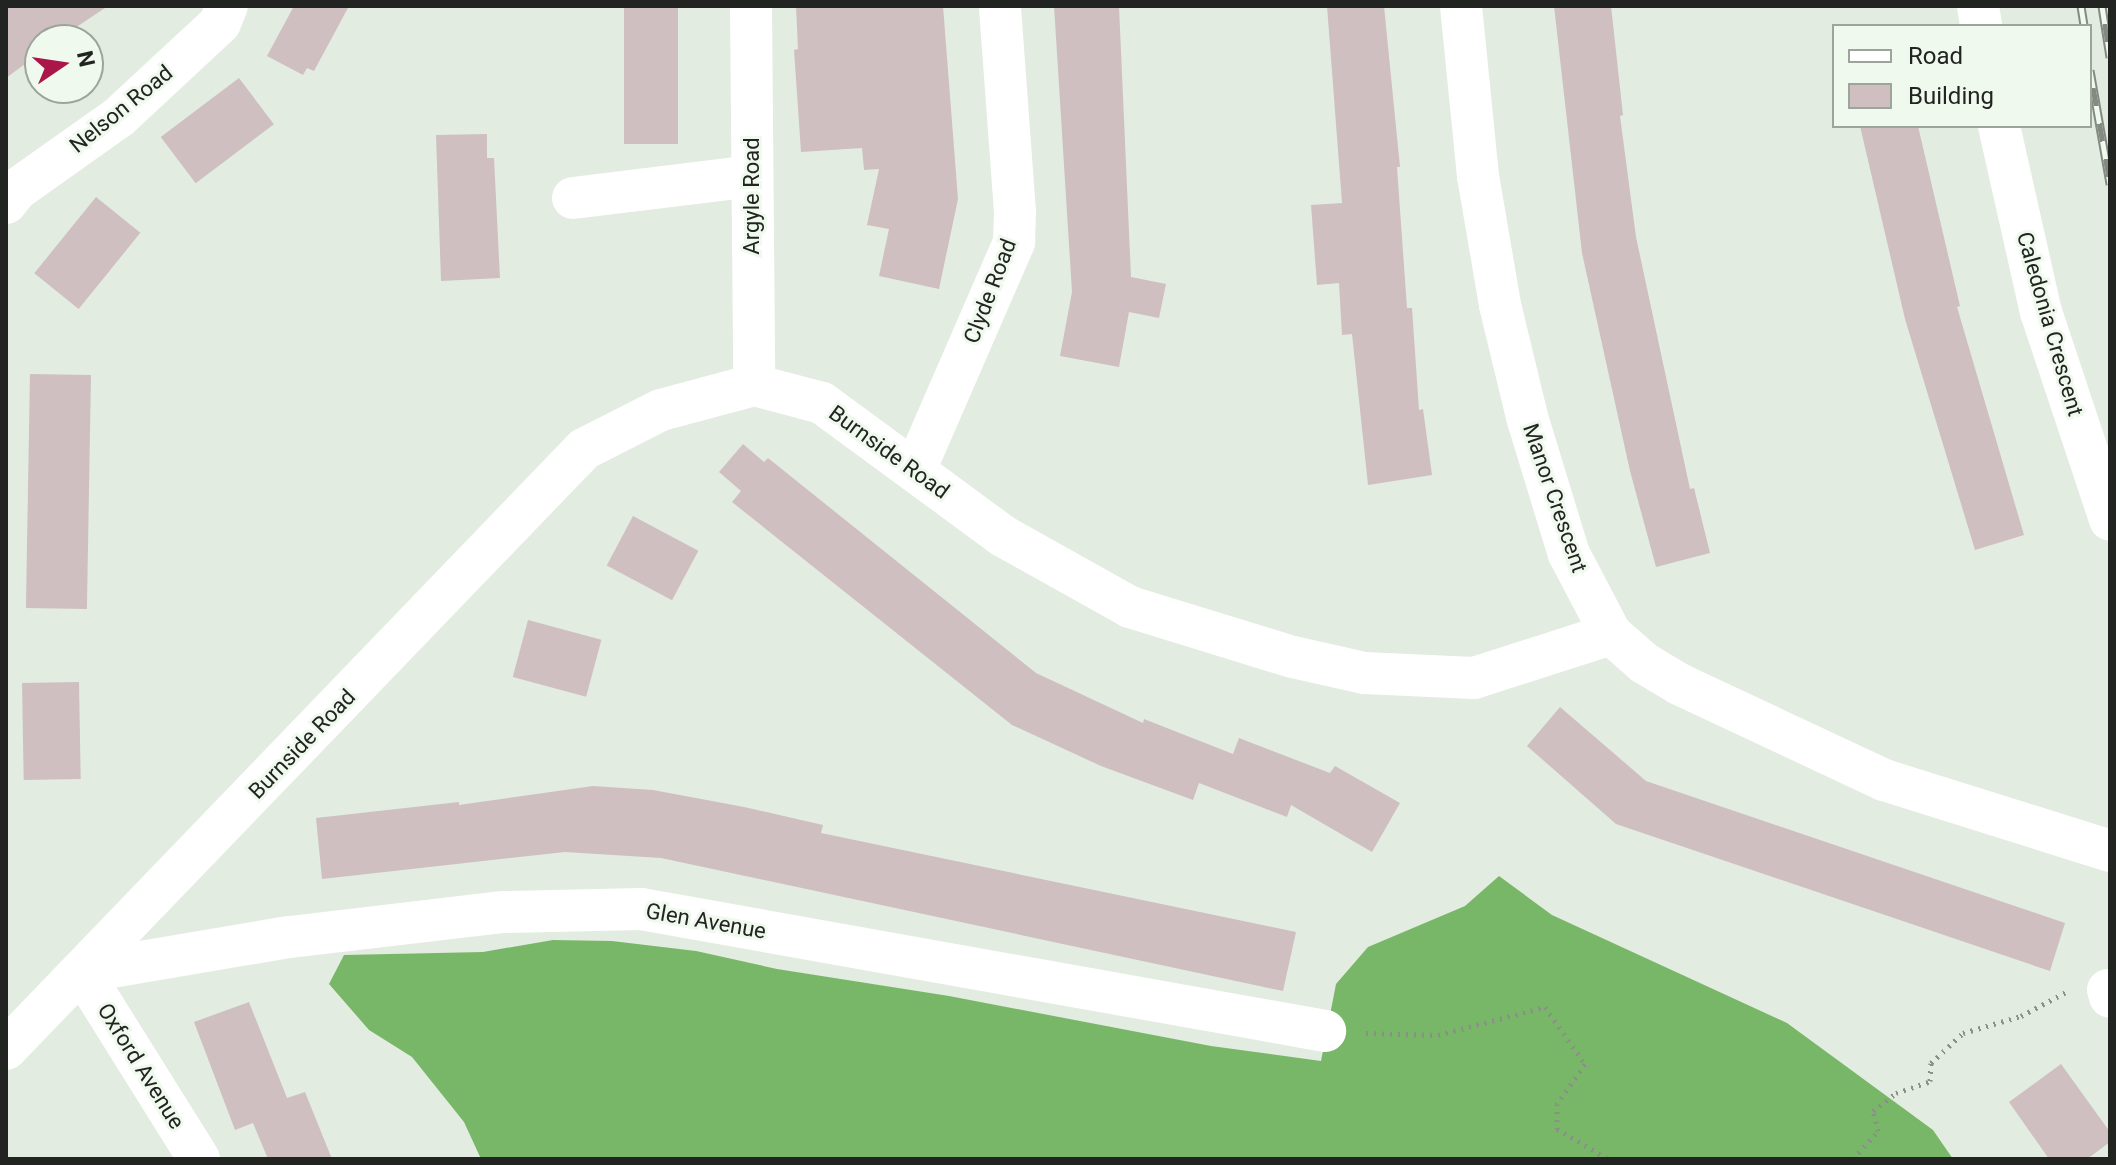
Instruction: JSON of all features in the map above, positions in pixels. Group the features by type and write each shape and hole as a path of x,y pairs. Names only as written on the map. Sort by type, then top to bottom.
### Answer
{"street":[{"name":"Nelson Road","path":"6,203 16,190 119,117 220,23 227,6"},
{"name":"Argyle Road","path":"751,6 754,385"},
{"name":"Clyde Road","path":"915,470 1014,242 1015,212 1000,6"},
{"name":"Manor Crescent","path":"1461,6 1478,176 1500,305 1527,417 1569,554 1611,634 1644,663 1679,684 1884,780 2110,851"},
{"name":"Caledonia Crescent","path":"1999,128 2041,312 2110,520"},
{"path":"573,198 752,176"},
{"name":"Burnside Road","path":"6,1049 584,449 661,410 754,385 822,403 1003,536 1130,607 1293,657 1364,673 1474,678 1611,634"},
{"name":"Glen Avenue","path":"82,972 290,937 474,916 641,909 1325,1031"},
{"name":"Oxford Avenue","path":"82,972 199,1159"}],"path":[{"path":"1853,1159 1878,1131 1873,1111 1896,1093 1930,1081 1931,1063 1963,1033 2098,991"},
{"path":"1325,1031 1438,1035 1545,1007 1585,1064 1557,1104 1557,1129 1608,1159"}],"green space":[{"path":"1499,876 1552,915 1787,1023 1933,1130 1953,1159 481,1159 464,1122 412,1057 369,1030 329,984 344,955 483,952 553,940 612,941 696,951 777,969 949,996 1211,1046 1321,1061 1336,984 1368,947 1465,906"}],"building":[{"path":"6,6 108,6 81,24 24,24 24,65 6,78"},
{"path":"294,6 349,6 314,71 307,68 303,75 267,56"},
{"path":"624,6 678,6 678,144 624,144"},
{"path":"796,6 943,6 958,199 939,289 879,276 889,229 867,225 879,169 864,170 862,148 801,152 794,50 798,49"},
{"path":"1054,6 1119,6 1131,277 1166,284 1159,318 1129,312 1119,367 1060,356 1072,292"},
{"path":"1327,6 1384,6 1400,167 1397,167 1407,308 1412,308 1419,410 1423,409 1432,475 1368,485 1352,334 1342,335 1339,283 1317,285 1311,205 1342,203"},
{"path":"1554,6 1611,6 1623,115 1620,116 1636,237 1690,489 1694,488 1710,553 1656,567 1630,471 1582,253"},
{"path":"239,78 274,124 196,183 161,137"},
{"path":"1860,128 1918,128 1960,306 1957,307 2024,535 1975,550 1905,319"},
{"path":"487,134 487,158 494,158 500,278 441,281 436,135"},
{"path":"96,197 140,233 79,309 34,273"},
{"path":"30,374 91,375 87,609 26,608"},
{"path":"743,444 764,462 768,458 1036,673 1143,723 1144,719 1233,754 1239,738 1330,773 1335,766 1400,803 1372,852 1291,805 1287,817 1199,783 1193,800 1101,766 1012,725 732,502 741,491 719,472"},
{"path":"633,516 698,551 672,600 607,565"},
{"path":"528,620 601,640 586,697 513,677"},
{"path":"79,682 81,779 24,780 22,683"},
{"path":"1560,707 1646,781 2065,923 2050,971 1616,824 1527,746"},
{"path":"593,786 653,790 744,807 823,825 821,833 1296,932 1283,991 661,858 565,852 322,879 316,818 459,802 459,805"},
{"path":"249,1002 287,1098 305,1092 332,1159 268,1159 253,1123 235,1130 194,1022"},
{"path":"2061,1064 2110,1132 2110,1142 2087,1159 2049,1159 2009,1102"}],"railway":[{"path":"2081,6 2084,24"},
{"path":"2102,6 2110,57"},
{"path":"2092,81 2110,184"}]}
